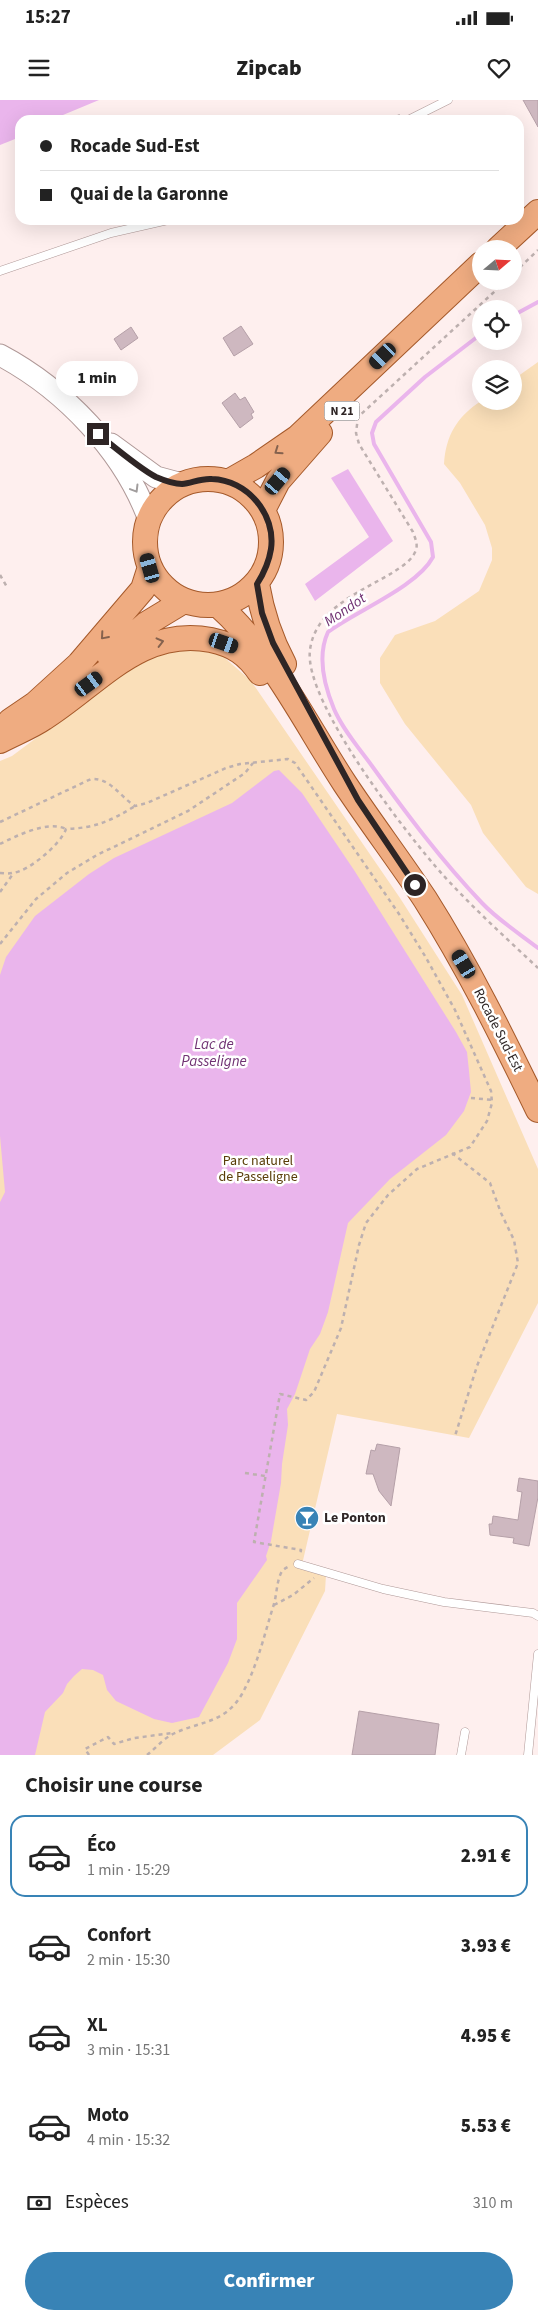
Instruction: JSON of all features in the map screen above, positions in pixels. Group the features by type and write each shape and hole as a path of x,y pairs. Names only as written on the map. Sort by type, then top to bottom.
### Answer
{"main road":[{"path":"524,225 538,212"},
{"path":"508,240 524,225"},
{"path":"521,240 538,225"},
{"name":"N 21","path":"228,482 256,466 298,437 472,273"},
{"name":"N 21","path":"263,510 278,481 311,442 432,320 472,283"},
{"path":"212,478 228,482 242,488 254,498 263,510 270,528 272,548 267,567 257,584 239,598 218,605 200,606 184,601 164,587 150,568 145,552 145,536 149,520 156,505 168,493 182,484 197,479 212,478"},
{"path":"0,727 35,704 79,664 138,594 150,568"},
{"name":"Rocade Sud-Est","path":"257,584 262,613 273,643 358,800 425,900 483,997 538,1110"},
{"path":"0,740 42,711 146,624 184,601"},
{"name":"Rocade Sud-Est","path":"218,605 240,625 258,649 346,786 358,800"},
{"path":"0,740 44,718 104,673 147,646 182,638 200,638 235,647 250,658 337,785 358,800"}],"street":[{"path":"0,356 30,372 70,406 98,434 156,476 182,484"},
{"path":"98,434 137,491 149,520"}],"lane":[{"path":"418,115 448,100"},
{"path":"0,271 111,234 148,225"},
{"path":"298,1564 383,1589 444,1602 533,1613 538,1616"},
{"path":"528,1755 538,1654"},
{"path":"461,1755 465,1732"}],"path":[{"path":"522,265 538,250"},
{"path":"496,290 358,417 356,433 359,444 413,532 417,548 411,559 403,565 326,615 315,629 309,660 320,698 338,731 400,821 443,875 501,935 538,968"},
{"path":"0,575 7,587"},
{"path":"0,844 22,832 61,827 66,829 89,828 117,817 135,806 147,803 226,768 288,758 295,763 399,914 425,956 463,1026 493,1100 487,1121 470,1148 452,1153 417,1169 388,1194 366,1223 359,1245 341,1328 314,1392 306,1400 280,1394 254,1542 301,1550 298,1564 288,1566 282,1573 276,1586 274,1605 255,1663 242,1694 233,1706 222,1715 200,1726 178,1732 134,1738 114,1744 108,1736 85,1749 89,1755"},
{"path":"0,944 36,899 67,873 98,855 188,811 245,773 253,763"},
{"path":"0,822 91,779 100,780 114,786 135,806"},
{"path":"0,892 13,874 40,860 57,843 66,829"},
{"path":"0,873 13,874"},
{"path":"472,1098 493,1100"},
{"path":"452,1153 490,1183 501,1214 514,1240 518,1263 477,1366 455,1436"},
{"path":"245,1473 265,1476"},
{"path":"274,1605 293,1595 322,1571"},
{"path":"147,1755 169,1736 178,1732"}],"green space":[{"path":"538,362 538,894 526,887 483,833 471,805 405,724 380,683 380,658 395,635 435,621 479,591 492,560 492,548 485,525 460,483 444,464 445,454 454,428 459,420 472,408 472,410 522,410 522,373"},
{"name":"Lac de Passeligne","path":"177,643 217,651 251,681 400,898 462,995 538,1169 538,1303 469,1438 337,1414 301,1569 326,1575 325,1591 260,1720 213,1755 0,1755 0,761 12,756 141,660"}],"water":[{"path":"0,100 99,100 63,115 15,115 15,139 0,145"},
{"path":"348,469 393,541 315,601 305,584 369,537 331,478"},
{"name":"Lac de Passeligne","path":"279,770 302,793 354,870 456,1032 467,1052 471,1092 464,1111 446,1135 390,1179 348,1223 328,1312 320,1334 310,1349 295,1394 287,1409 288,1425 281,1483 271,1541 266,1556 267,1560 237,1603 237,1639 228,1663 199,1717 172,1723 154,1719 116,1701 107,1690 103,1675 93,1670 82,1669 67,1684 63,1693 45,1712 35,1755 0,1755 0,1202 5,1192 0,1136 0,975 6,957 35,916 89,874 114,858 232,803 274,771"}],"building":[{"path":"523,100 538,100 538,127"},
{"path":"241,326 253,344 234,356 223,338"},
{"path":"131,327 138,338 121,350 114,339"},
{"path":"235,393 240,400 245,397 254,412 251,414 253,418 240,428 222,403"},
{"path":"377,1444 400,1448 391,1506 379,1491 373,1474 366,1474 371,1450 375,1451"},
{"path":"519,1478 538,1481 538,1497 529,1546 513,1543 514,1538 490,1535 489,1524 492,1524 493,1516 518,1520 522,1492 517,1491"},
{"path":"359,1711 439,1724 435,1755 352,1755"}],"waterway":[{"name":"Mondot","path":"522,311 538,302"},
{"name":"Mondot","path":"472,341 425,377 376,422 372,433 374,444 431,542 433,557 414,578 385,598 328,632 322,661 330,700 342,724 411,819 452,870 482,903 502,921 538,948"}],"place":[{"name":"Le Ponton","path":"307,1518"}],"route":[{"path":"98,434 156,476 182,484 197,479 212,478 228,482 242,488 254,498 263,510 270,528 272,548 267,567 257,584 262,613 273,643 358,800 415,885"}],"park label":[{"name":"Parc naturel de Passeligne","path":"258,1170"}]}
